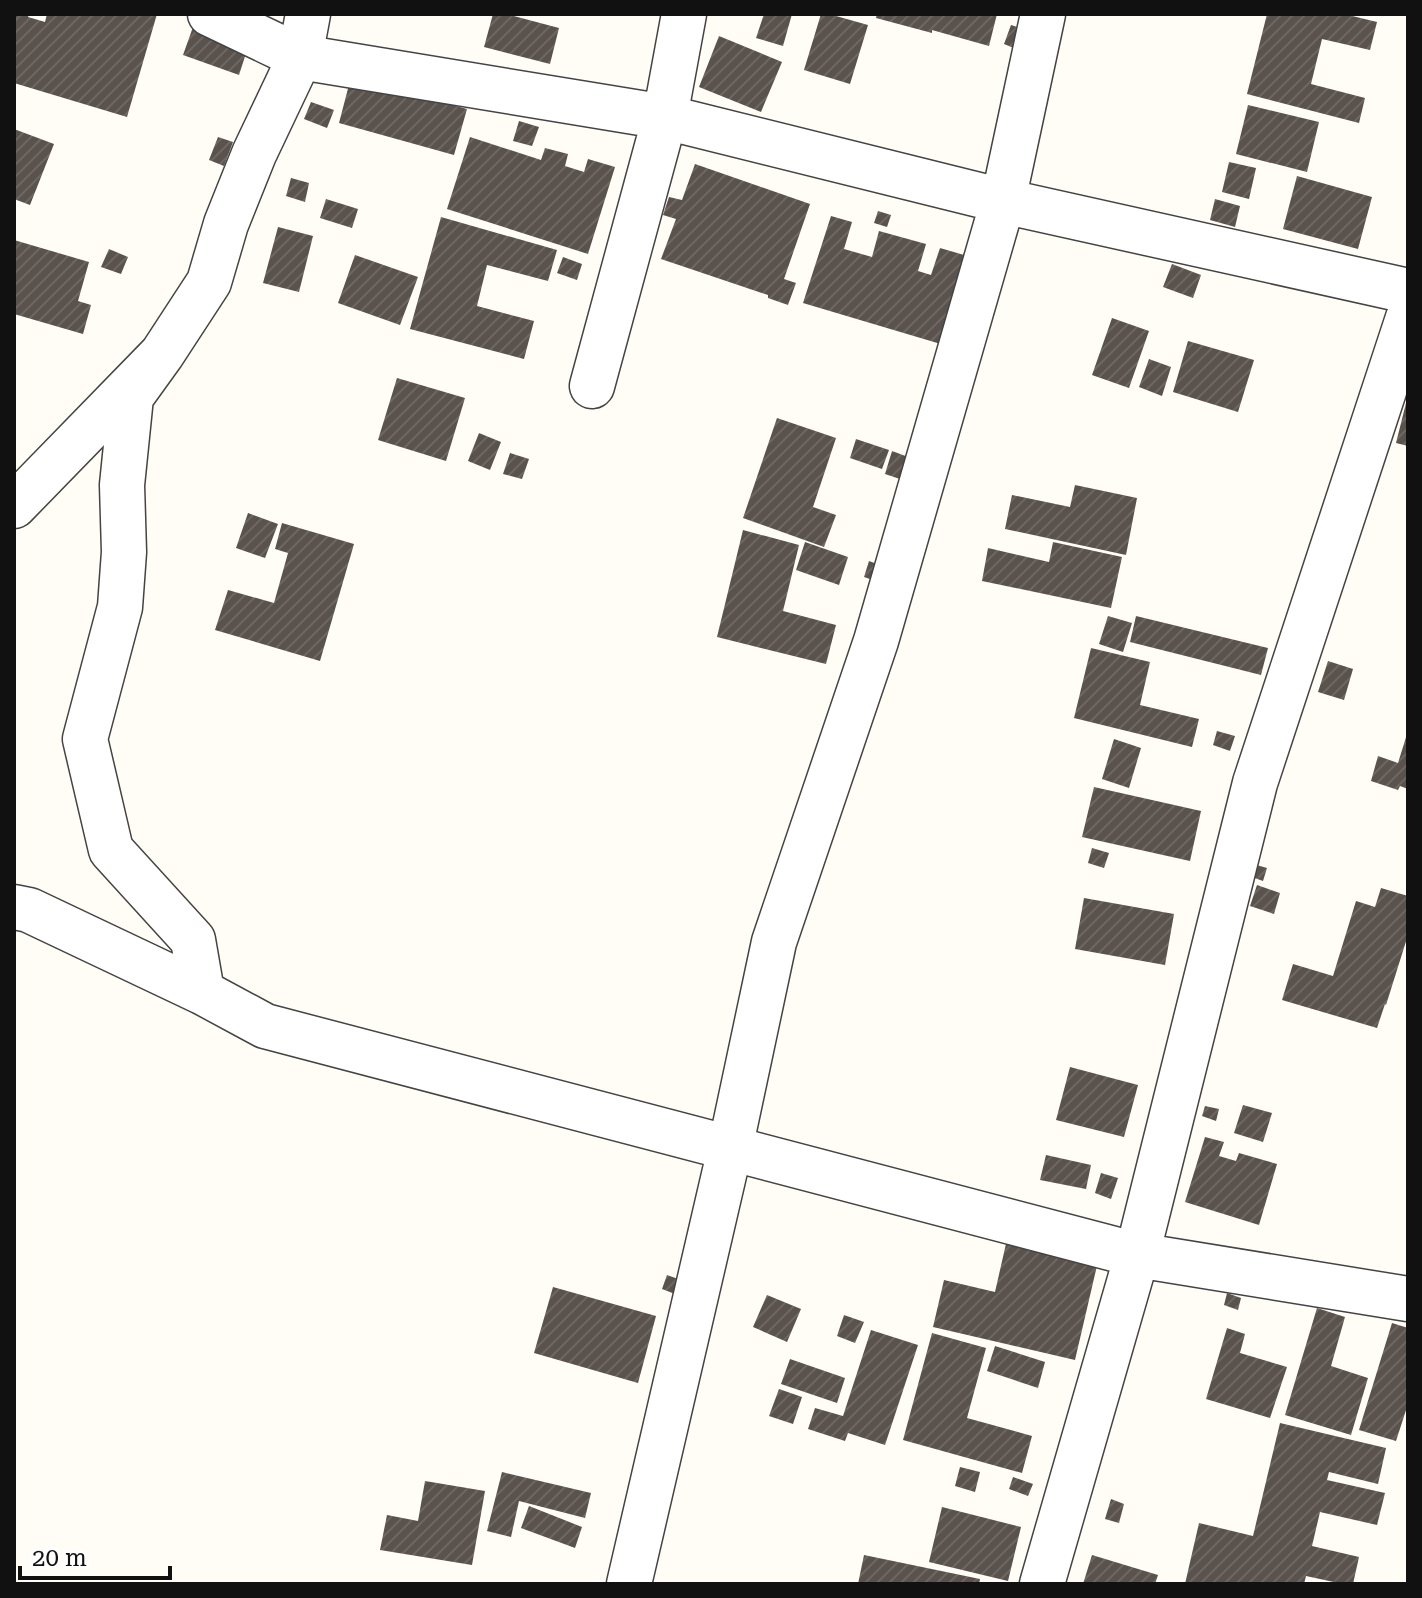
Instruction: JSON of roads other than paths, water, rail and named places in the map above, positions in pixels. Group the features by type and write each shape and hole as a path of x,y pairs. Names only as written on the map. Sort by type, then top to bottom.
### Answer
{"street":[{"path":"210,14 300,57 665,117 1003,201 1408,291"},
{"path":"202,992 193,940 111,850 85,739 120,607 124,552 122,485 131,397 209,282 226,224 300,57 308,14"},
{"path":"592,386 665,117 684,14"},
{"path":"629,1584 730,1149 774,942 876,641 1003,201 1043,14"},
{"path":"1042,1584 1137,1255 1255,783 1408,318"},
{"path":"14,506 162,354"},
{"path":"14,907 29,910 202,992 265,1026 1137,1255 1408,1299"}]}
